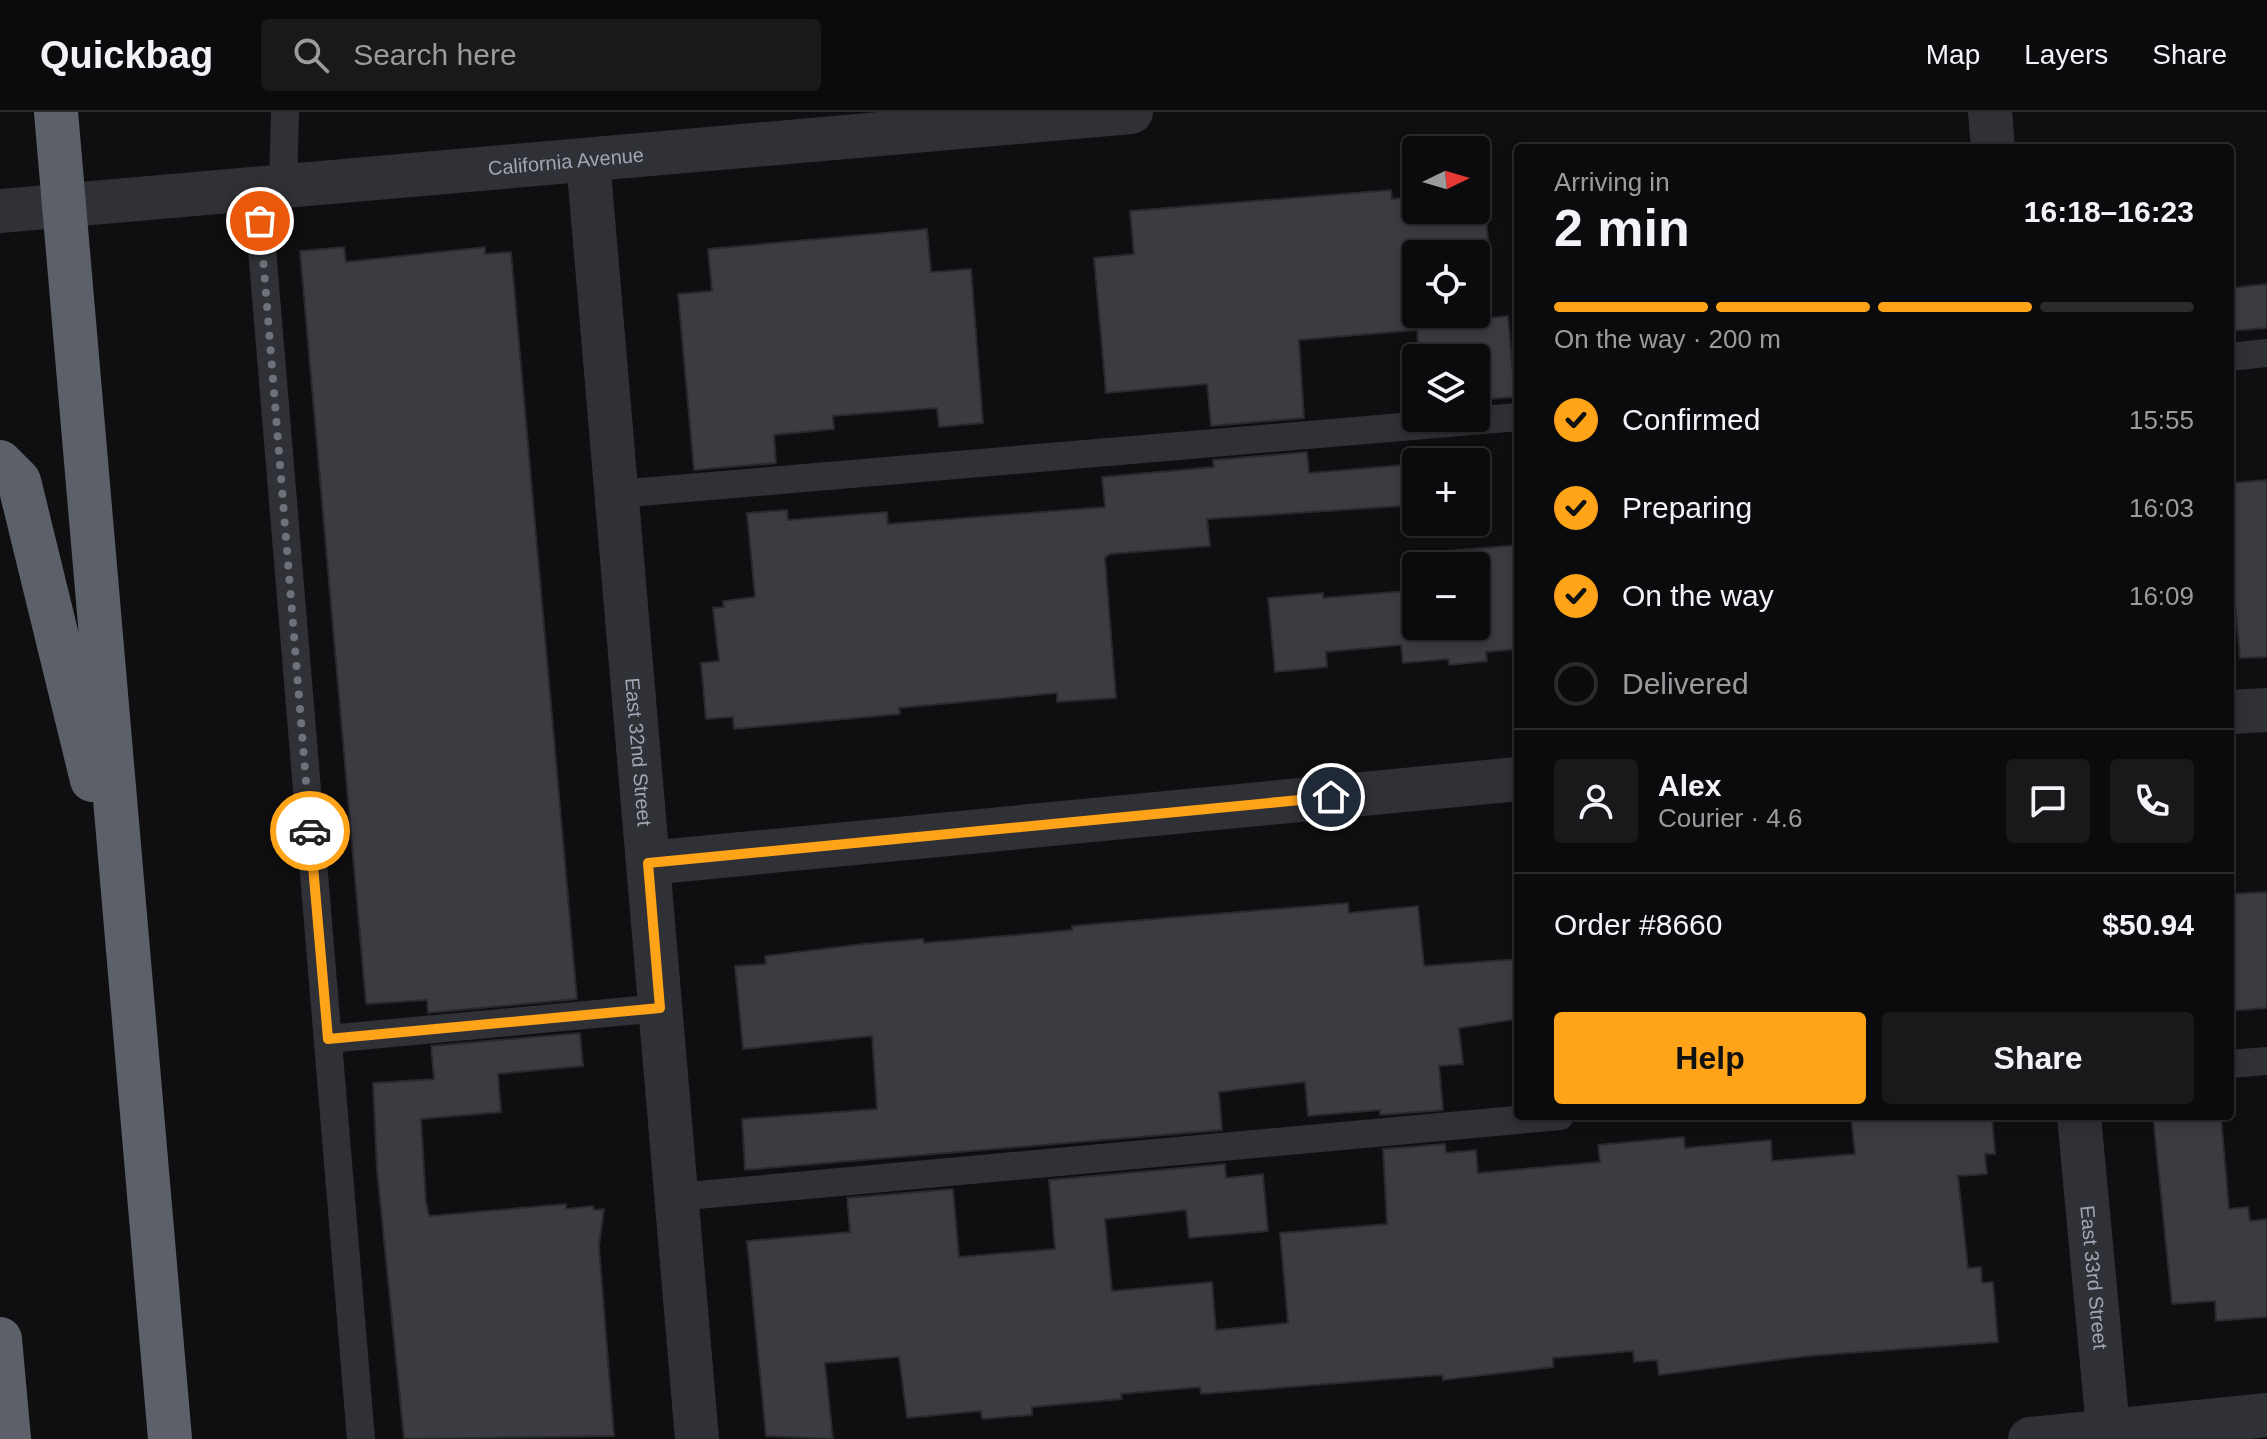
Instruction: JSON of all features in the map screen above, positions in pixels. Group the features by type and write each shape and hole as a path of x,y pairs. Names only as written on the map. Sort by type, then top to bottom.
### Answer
{"highway":[{"path":"56,112 170,1439"},
{"path":"0,462 19,481 126,919"},
{"path":"0,1339 9,1439"}],"street":[{"name":"California Avenue","path":"0,211 588,160 912,122 1131,112"},
{"path":"1990,112 1993,144"},
{"name":"East 32nd Street","path":"588,160 697,1439"},
{"path":"2234,712 2267,710"},
{"path":"648,863 1514,779"},
{"name":"East 33rd Street","path":"2079,1120 2109,1435"},
{"path":"2030,1439 2109,1435 2267,1415"}],"lane":[{"path":"285,112 270,188 328,1039 361,1439"},
{"path":"2234,357 2267,353"},
{"path":"617,494 1514,417"},
{"path":"328,1039 660,1008"},
{"path":"2234,1064 2267,1061"},
{"path":"676,1197 1516,1120"}],"building":[{"path":"1391,190 1392,199 1402,198 1402,224 1487,224 1488,240 1402,240 1402,328 1490,328 1490,318 1508,316 1514,397 1490,399 1490,344 1418,344 1417,330 1299,340 1304,418 1211,426 1207,384 1106,393 1094,258 1134,254 1130,211"},
{"path":"927,229 931,272 971,269 983,423 939,427 937,408 833,416 834,429 774,435 776,463 694,470 678,294 712,291 708,249"},
{"path":"344,247 346,262 485,247 485,254 511,252 577,999 428,1013 427,1000 366,1004 300,251"},
{"path":"2267,284 2267,328 2234,331 2234,288"},
{"path":"1307,452 1309,473 1402,465 1402,506 1207,519 1210,546 1110,554 1105,558 1116,698 1057,702 1057,693 899,708 900,714 734,729 733,717 706,719 701,663 719,661 713,608 724,607 723,601 755,597 747,513 787,510 788,520 887,512 888,524 1105,507 1102,477 1214,467 1213,460"},
{"path":"2267,480 2267,657 2240,658 2234,591 2234,483"},
{"path":"1514,545 1514,649 1486,652 1487,661 1449,665 1448,659 1403,663 1401,645 1326,652 1327,667 1275,672 1268,598 1323,593 1323,598 1402,591 1402,640 1490,640 1490,552 1449,552"},
{"path":"2267,892 2267,1008 2234,1011 2234,894"},
{"path":"1348,903 1349,913 1418,906 1424,966 1514,959 1514,1020 1459,1028 1463,1064 1439,1066 1443,1110 1380,1115 1380,1110 1308,1116 1305,1082 1219,1092 1222,1130 745,1170 742,1119 877,1109 872,1036 743,1049 735,966 766,964 765,956 863,944 923,939 924,943 1072,930 1072,926"},
{"path":"580,1033 583,1066 498,1074 501,1112 421,1119 426,1202 429,1216 566,1204 566,1209 593,1206 594,1210 604,1209 599,1246 614,1436 404,1439 377,1170 373,1083 434,1079 431,1046"},
{"path":"1851,1120 1992,1120 1995,1154 1985,1154 1987,1174 1958,1176 1968,1268 1981,1267 1982,1283 1993,1282 1998,1342 1808,1356 1659,1375 1657,1360 1634,1362 1633,1351 1553,1358 1553,1367 1443,1380 1442,1375 1201,1394 1200,1387 1121,1394 1122,1399 1032,1407 1032,1415 982,1419 981,1411 907,1418 899,1357 825,1363 833,1439 766,1436 747,1241 850,1232 847,1198 953,1189 959,1257 1055,1249 1049,1180 1225,1164 1226,1178 1263,1174 1268,1231 1189,1238 1186,1210 1105,1219 1112,1291 1212,1282 1216,1330 1288,1323 1280,1233 1387,1224 1383,1149 1445,1144 1446,1153 1476,1150 1478,1173 1600,1162 1598,1145 1684,1137 1685,1148 1771,1140 1772,1161 1855,1154"},
{"path":"2153,1120 2221,1120 2229,1209 2248,1207 2250,1221 2267,1219 2267,1317 2216,1321 2215,1301 2172,1304"}],"way so far":[{"path":"260,221 310,831"}],"route":[{"path":"310,831 328,1039 660,1008 648,863 1331,797"}]}
